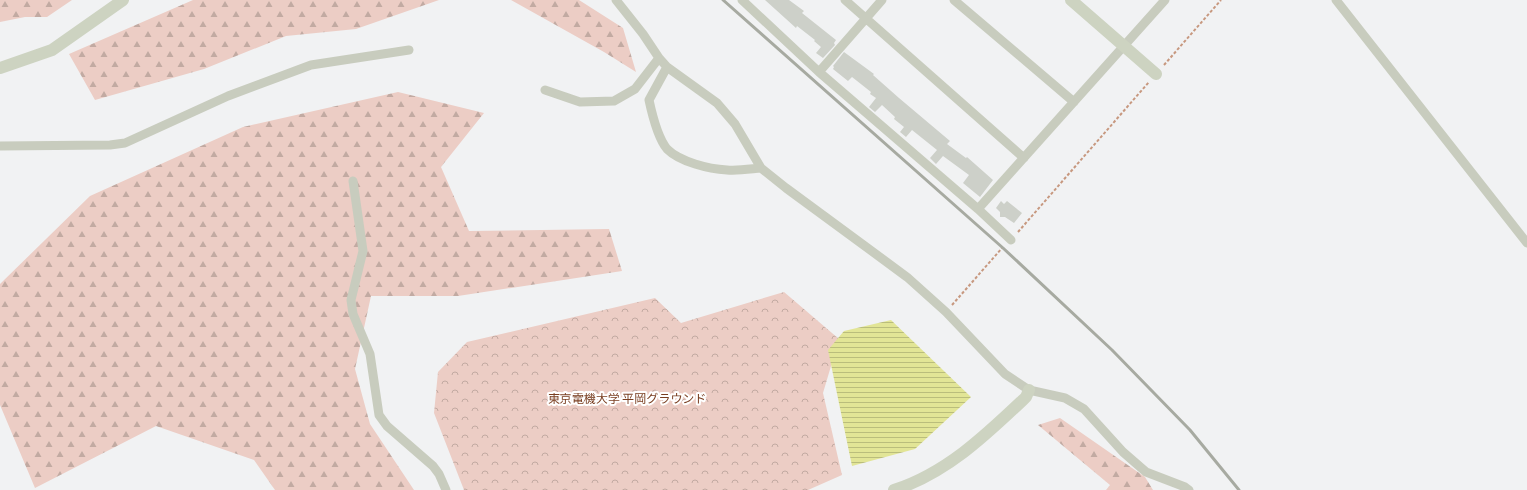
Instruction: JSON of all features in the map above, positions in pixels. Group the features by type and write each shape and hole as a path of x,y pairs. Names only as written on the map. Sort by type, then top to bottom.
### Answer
{"street":[{"path":"0,68 52,50 123,0"},
{"path":"616,0 667,67 717,103 736,124 760,168 908,277 946,312 1005,374 1029,390 1066,398 1084,409 1123,452 1146,472 1185,487 1189,490"},
{"path":"742,0 819,72 978,209 1011,240"},
{"path":"845,0 1024,158"},
{"path":"819,72 882,0"},
{"path":"954,0 1074,102"},
{"path":"1071,0 1156,74"},
{"path":"978,209 1165,0"},
{"path":"1336,0 1527,243"},
{"path":"0,146 110,145 125,143 228,96 311,65 409,50"},
{"path":"545,90 580,102 614,101 635,89 659,58"},
{"path":"667,67 649,100 654,123 667,148 682,160 703,166 727,170 760,168"},
{"path":"353,181 363,251 351,300 353,314 370,354 379,415 387,426 433,466 439,474 446,490"},
{"path":"894,490 927,476 961,455 999,422 1026,396 1029,390"}],"path":[{"path":"946,312 1221,0"}],"green space":[{"path":"0,0 72,0 47,17 25,17 0,22"},
{"path":"193,0 439,0 356,29 286,36 204,69 95,100 69,54"},
{"path":"511,0 579,0 623,28 636,72 604,52"},
{"path":"398,92 484,113 441,167 469,231 609,229 622,271 458,296 371,296 355,369 370,424 414,490 275,490 254,460 156,426 35,488 0,405 0,284 90,196 243,127"},
{"name":"東京電機大学 平岡グラウンド","path":"784,292 839,339 823,393 842,475 808,490 464,490 434,413 438,372 467,342 655,298 681,323"},
{"path":"1060,418 1145,477 1153,490 1106,490 1110,485 1038,425"}],"shaded area":[{"path":"891,320 971,397 915,449 852,466 828,350 844,331"}],"building":[{"path":"765,0 789,0 804,11 802,13 836,40 834,43 835,45 823,58 816,53 821,47 814,41 815,40 797,26 796,28"},
{"path":"844,52 874,74 873,75 899,98 950,141 947,144 966,158 967,157 993,180 980,197 963,183 969,175 943,156 936,164 930,158 937,150 912,130 906,137 900,132 904,127 894,119 895,117 882,105 875,112 869,107 876,98 870,94 871,92 852,77 848,81 833,69 833,66"},
{"path":"1001,201 1004,204 1007,201 1022,213 1014,223 1005,217 1000,217 1000,212 996,208"}],"railway":[{"path":"723,0 1003,248 1112,350 1190,430 1239,490"}]}
